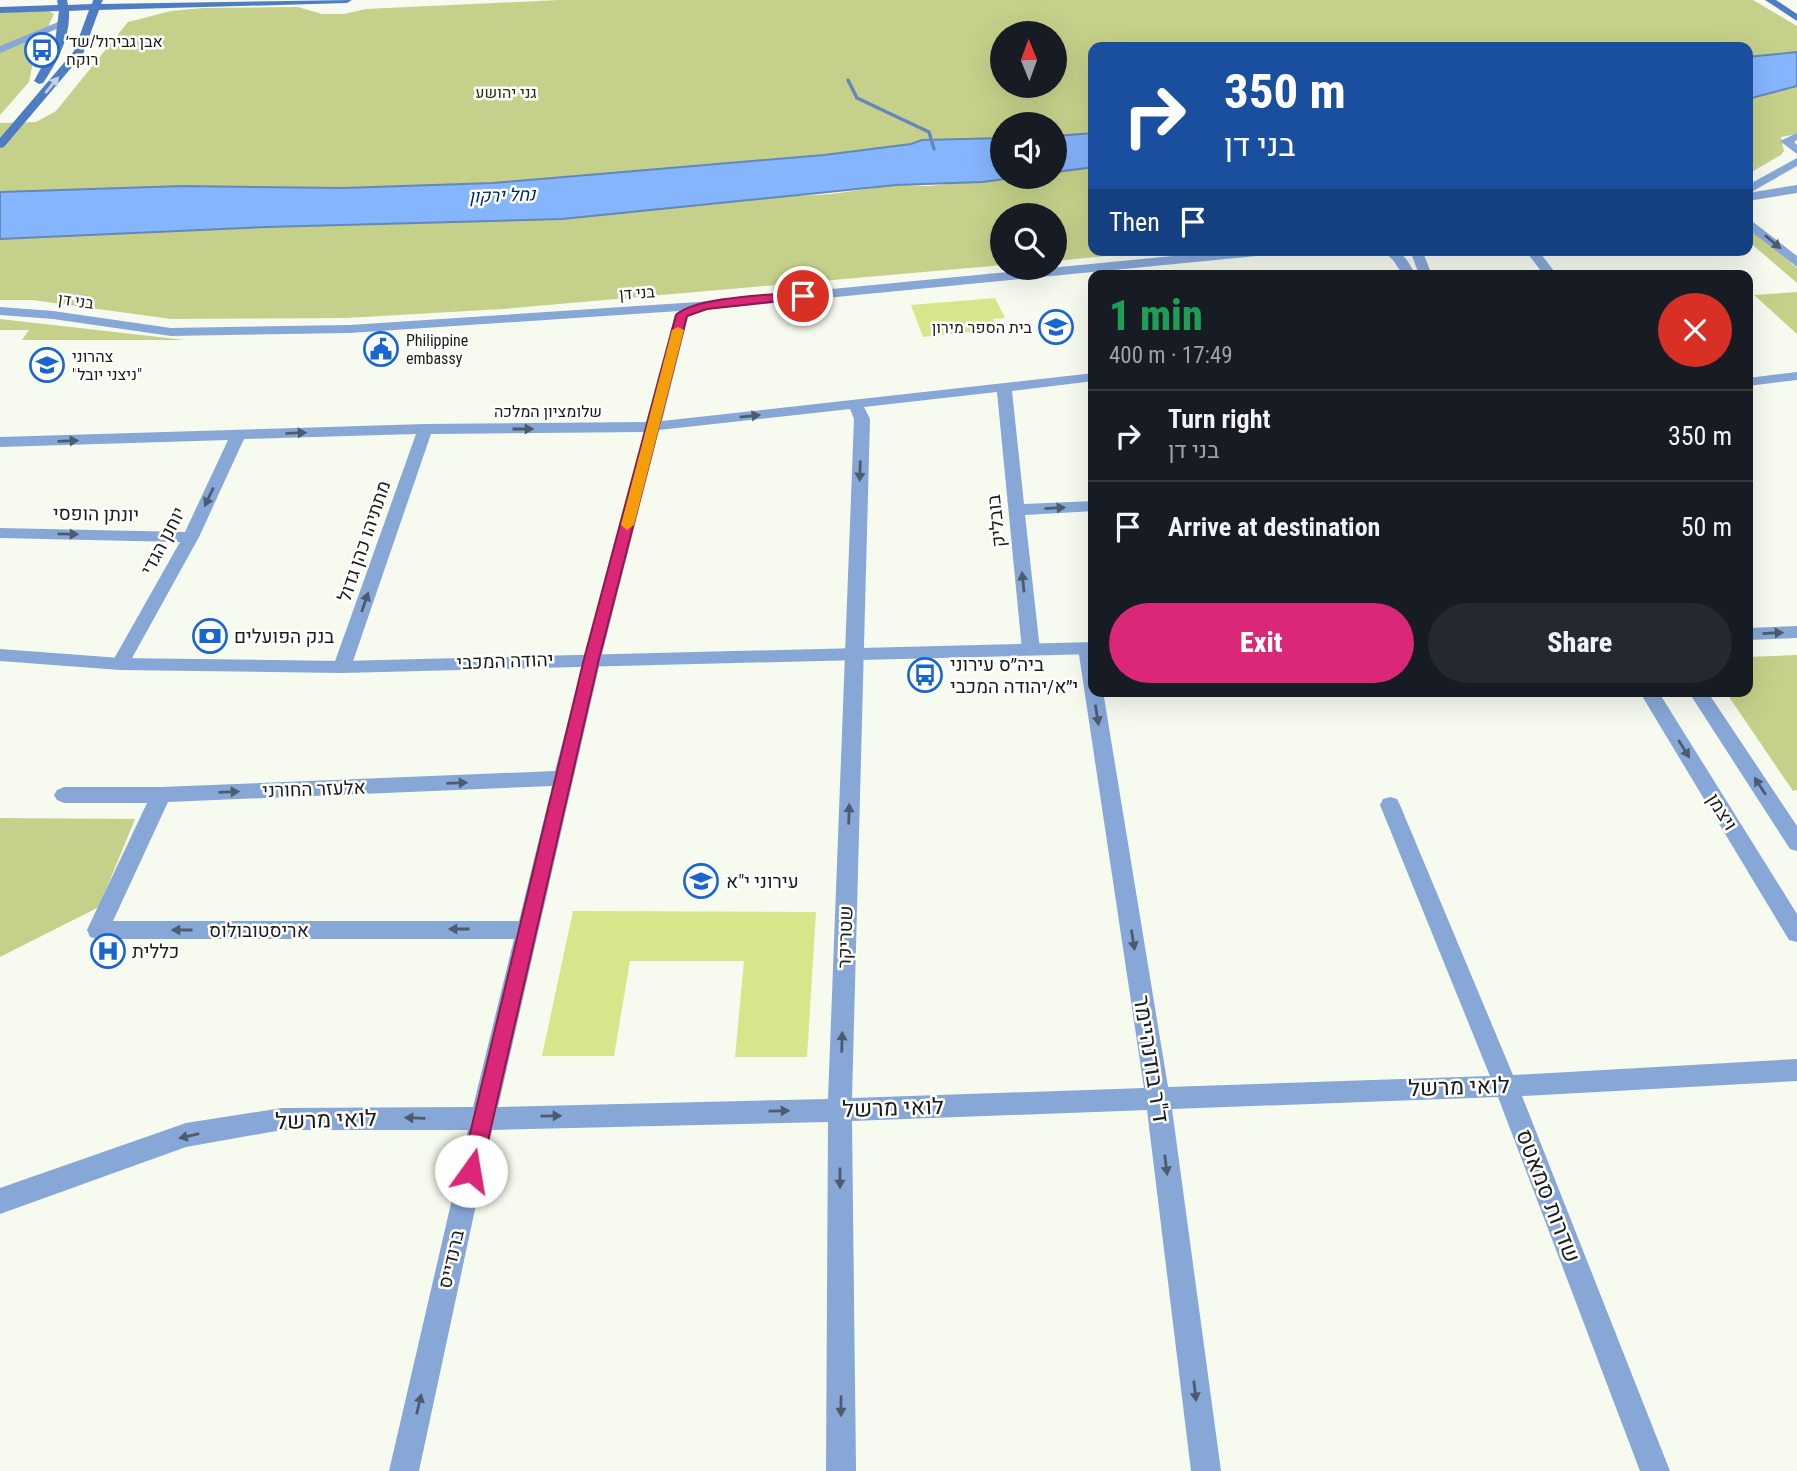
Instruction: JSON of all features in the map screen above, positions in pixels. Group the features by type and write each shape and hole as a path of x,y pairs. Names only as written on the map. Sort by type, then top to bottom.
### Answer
{"main road":[{"path":"0,10 64,4 176,5 347,0"},
{"path":"1770,0 1797,18"},
{"path":"2,125 53,62 58,51 64,4"},
{"path":"0,145 79,52 97,4"},
{"path":"119,17 176,5"},
{"path":"85,40 101,26"}],"street":[{"path":"0,50 63,23"},
{"path":"1796,154 1786,141 1797,136"},
{"path":"1753,177 1796,154"},
{"path":"1753,186 1796,154"},
{"path":"1753,196 1797,189"},
{"path":"1753,226 1797,263"},
{"path":"1067,266 1166,256"},
{"path":"649,302 669,304 679,311 707,305 1214,256"},
{"path":"1536,256 1547,270"},
{"name":"בני דן","path":"0,308 71,311 164,325 262,326 512,314 990,273"},
{"name":"בני דן","path":"0,308 171,332 259,332 679,311"},
{"name":"ברנדייס","path":"404,1471 527,929 592,659 654,426 679,311"},
{"name":"שלומציון המלכה","path":"0,442 425,429 654,426 1088,378"},
{"path":"1753,382 1794,380"},
{"name":"בובליק","path":"1004,388 1031,650"},
{"name":"שטריקר","path":"841,1471 840,1110 862,419 855,404"},
{"name":"מתתיהו כהן גדול","path":"342,667 425,429"},
{"name":"יוחנן הגדי","path":"120,664 191,537 238,435"},
{"path":"1015,510 1088,506"},
{"name":"יונתן הופסי","path":"0,533 191,537"},
{"path":"1753,634 1797,632"},
{"name":"יהודה המכבי","path":"0,655 120,664 342,667 1088,648"},
{"name":"ד\"ר בודנהיימר","path":"1097,697 1158,1098 1206,1471"},
{"name":"ויצמן","path":"1652,697 1797,933"},
{"path":"1702,697 1797,843"},
{"name":"אלעזר החורני","path":"64,795 161,795 563,778"},
{"name":"אריסטובולוס","path":"161,795 98,930 527,929"},
{"name":"שדרות סמאטס","path":"1390,806 1506,1086 1656,1471"},
{"name":"לואי מרשל","path":"0,1201 186,1135 282,1119 840,1110 1506,1086 1797,1070"}],"green space":[{"name":"גני יהושע","path":"559,0 1753,0 1797,26 1797,52 1753,56 1753,42 1088,42 1088,133 1067,135 1067,112 990,112 990,138 922,140 911,144 824,155 493,183 343,188 183,186 0,192 0,123 36,122 56,111 128,22 171,11 203,8 298,7 322,14 344,14 366,9"},
{"path":"0,11 49,11 54,14 34,57 29,82 0,115"},
{"path":"1797,86 1797,134 1781,137 1784,151 1781,155 1753,171 1753,98"},
{"path":"1088,168 1088,256 1106,256 1067,260 1067,203 990,203 990,266 503,309 346,318 171,319 32,300 0,300 0,239 831,194 896,185 928,186 990,180 990,189 1067,189 1067,170"},
{"path":"1753,230 1797,268 1797,283 1753,245"},
{"path":"1797,292 1797,334 1754,295"},
{"path":"0,319 185,340 22,340 29,330 0,330"},
{"path":"1797,655 1797,790 1793,791 1729,697 1753,697 1753,657"},
{"path":"0,818 135,819 99,907 0,957"}],"water":[{"path":"1797,52 1797,86 1753,98 1753,56"},
{"path":"1088,133 1088,168 1067,170 1067,135"},
{"name":"נחל ירקון","path":"990,138 990,181 896,185 562,219 267,227 0,239 0,192 183,186 343,188 493,183 824,155 911,144 922,140"}],"building":[{"path":"995,298 1005,318 993,319 998,329 923,337 911,305"},
{"path":"573,911 816,912 807,1057 735,1057 744,961 630,961 614,1056 542,1056"}],"waterway":[{"path":"848,80 857,98 929,132 934,149"}],"slow traffic":[{"path":"627,525 678,330"}],"place":[{"name":"אבן גבירול/שד׳ רוקח","path":"42,50"},
{"name":"בית הספר מירון","path":"1056,327"},
{"name":"Philippine embassy","path":"381,349"},
{"name":"צהרוני \"ניצני יובל\"","path":"47,365"},
{"name":"בנק הפועלים","path":"210,636"},
{"name":"ביה״ס עירוני י״א/יהודה המכבי","path":"925,675"},
{"name":"עירוני י\"א","path":"701,881"},
{"name":"כללית","path":"108,951"}],"route":[{"path":"471,1171 592,659 682,315 687,310 707,305 803,296"}]}
